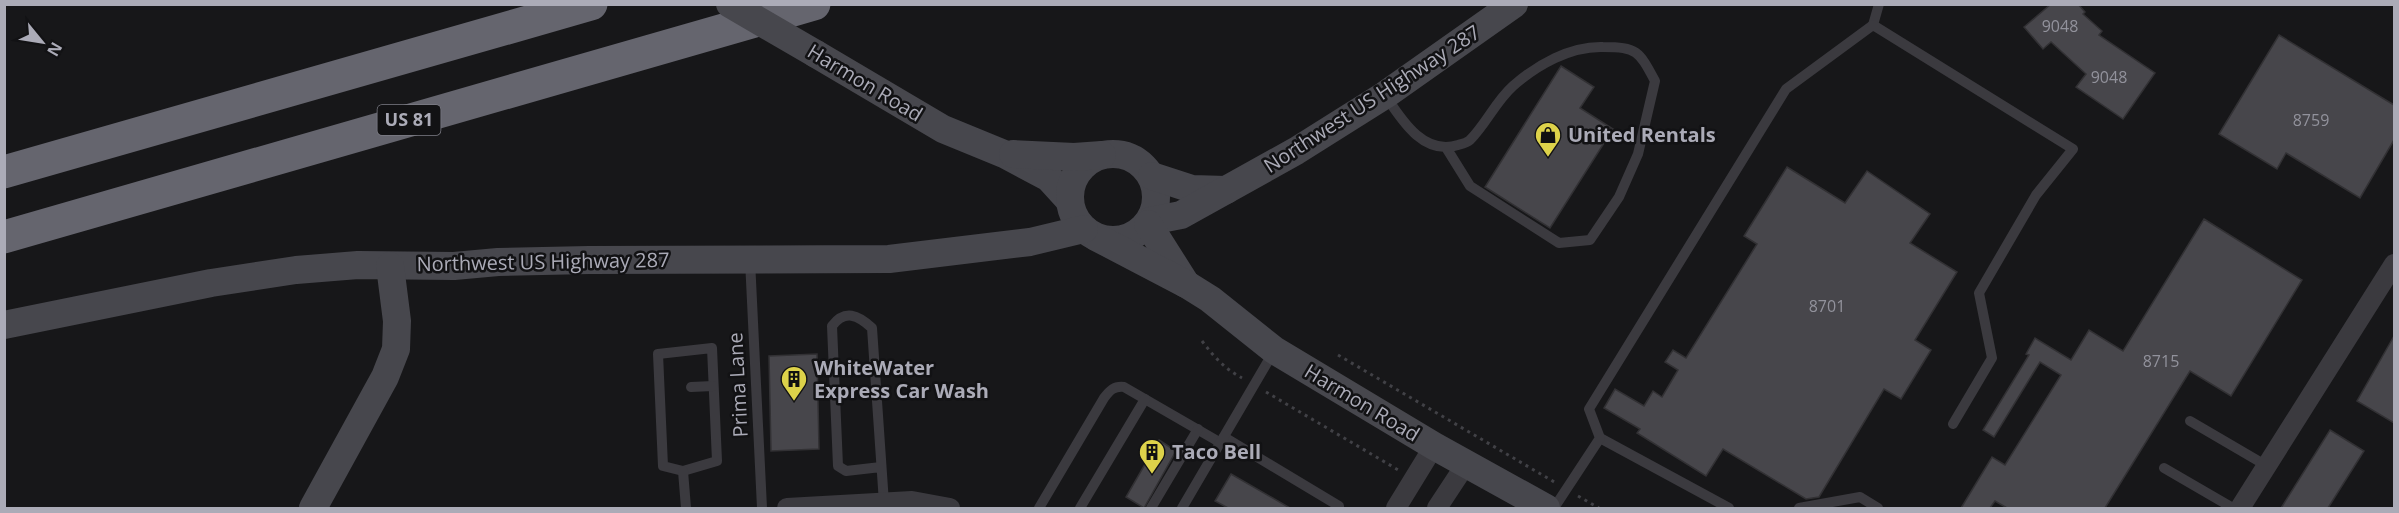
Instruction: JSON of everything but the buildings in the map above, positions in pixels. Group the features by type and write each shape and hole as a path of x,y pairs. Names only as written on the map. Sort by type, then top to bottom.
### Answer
{"highway":[{"path":"4,172 591,4"},
{"name":"US 81","path":"4,237 814,4"}],"main road":[{"name":"Harmon Road","path":"730,4 943,129 1004,154 1048,178 1070,201"},
{"name":"Northwest US Highway 287","path":"1149,223 1181,215 1296,151 1385,95 1514,4"},
{"name":"Harmon Road","path":"1004,154 1074,157 1113,154"},
{"path":"1101,155 1128,156 1142,163 1152,176 1157,191 1156,206 1149,223 1137,234 1110,241 1090,233 1077,221 1070,201 1075,178 1082,168 1101,155"},
{"path":"1152,176 1192,189 1228,190"},
{"name":"Harmon Road","path":"1149,223 1186,284"},
{"name":"Harmon Road","path":"1090,233 1186,284 1210,299 1274,350 1434,446 1546,508"},
{"name":"Northwest US Highway 287","path":"4,326 211,283 296,270 750,259 889,259 1090,233"},
{"path":"313,508 385,377 396,349 397,321 390,266"}],"street":[{"path":"2240,508 2394,264"},
{"path":"1396,508 1434,446"},
{"path":"1437,508 1466,464"},
{"path":"787,508 912,501 950,508"}],"lane":[{"path":"1729,508 1600,438 1589,409 1786,89 1873,25 1879,4"},
{"path":"1873,25 2073,149 2036,195 1979,293 1992,358 1953,424"},
{"path":"1385,95 1406,126 1424,141 1447,149 1468,142 1512,87 1555,57 1592,46 1629,47 1643,59 1655,81 1638,154 1619,197 1590,240 1559,243 1470,186 1447,149"},
{"name":"Prima Lane","path":"750,259 762,508"},
{"path":"881,467 846,471 838,466 832,326 838,317 848,315 863,320 872,328 884,503"},
{"path":"712,348 713,386 717,461 683,471 663,466 665,388 658,354 712,348"},
{"path":"1182,508 1274,350"},
{"path":"691,387 713,386"},
{"path":"1040,508 1104,398 1111,390 1124,387 1222,440 1339,508"},
{"path":"1080,508 1145,399"},
{"path":"2190,421 2267,466"},
{"path":"1151,508 1198,429"},
{"path":"1554,508 1600,438"},
{"path":"2164,468 2233,508"},
{"path":"683,471 686,508"},
{"path":"1799,508 1860,497 1878,508"}],"path":[{"path":"1202,341 1228,371 1414,479"},
{"path":"1338,355 1599,508"}],"place":[{"name":"United Rentals","path":"1548,158"},
{"name":"WhiteWater Express Car Wash","path":"794,402"},
{"name":"Taco Bell","path":"1152,475"}]}
